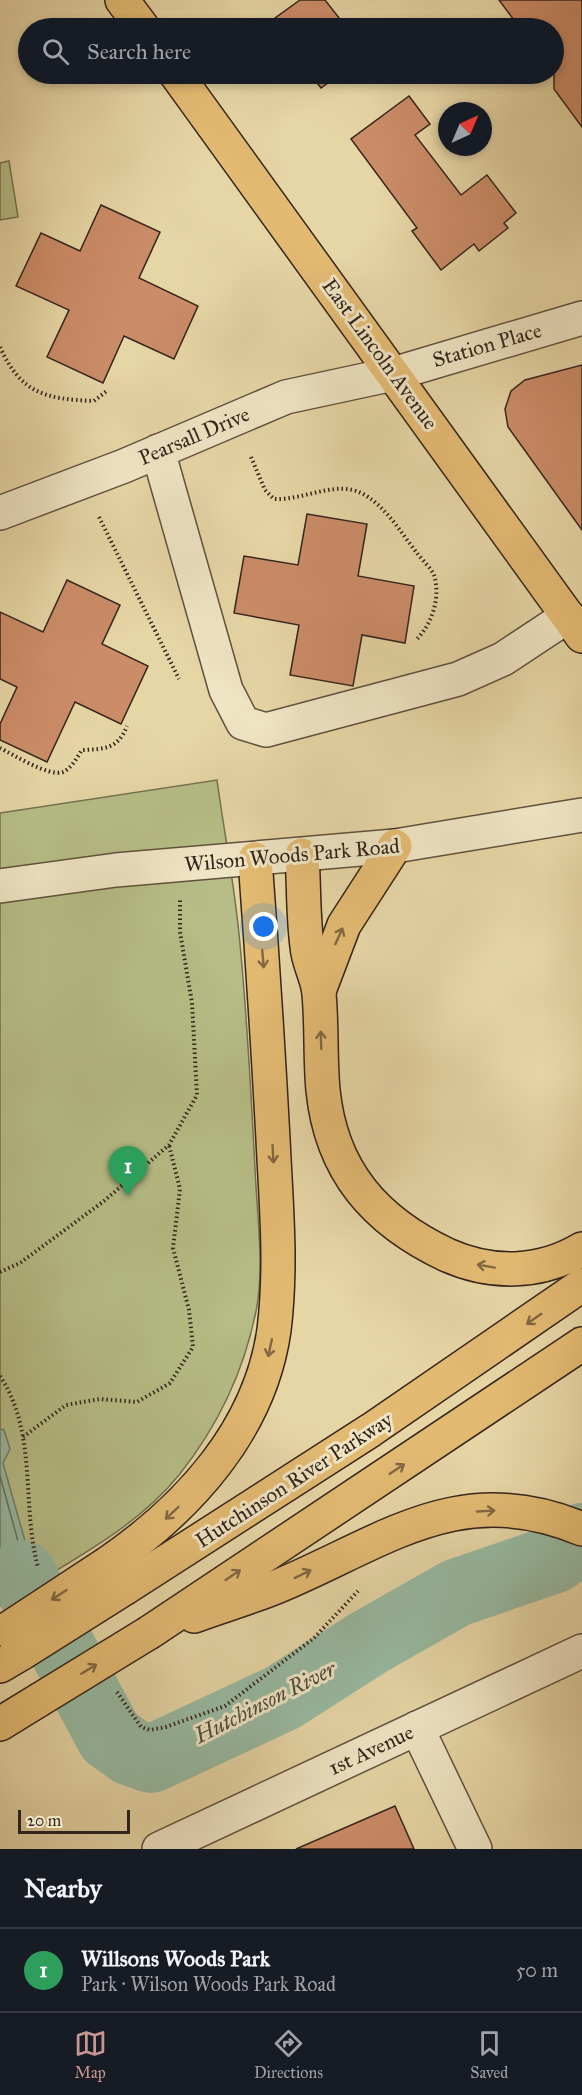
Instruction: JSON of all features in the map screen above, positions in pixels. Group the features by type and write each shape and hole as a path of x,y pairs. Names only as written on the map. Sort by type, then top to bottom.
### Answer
{"main road":[{"path":"122,0 136,18"},
{"name":"East Lincoln Avenue","path":"183,84 575,626"},
{"path":"319,991 344,924 395,846"},
{"path":"302,855 307,949 319,991 323,1089 328,1121 337,1150 350,1174 379,1211 416,1239 456,1259 500,1269 538,1267 565,1258 582,1249"},
{"path":"117,1576 160,1524 206,1478 222,1456 256,1392 274,1331 279,1256 266,987 255,859"},
{"name":"Hutchinson River Parkway","path":"7,1646 117,1576 371,1430 582,1285"},
{"path":"0,1724 150,1632 582,1344"},
{"path":"150,1632 276,1587 351,1551 428,1520 480,1511 504,1510 540,1515 582,1529"}],"street":[{"name":"Station Place","path":"393,374 582,318"},
{"name":"Pearsall Drive","path":"0,513 158,452 286,397 393,374"},
{"path":"158,452 226,690 243,723 266,730 458,679 575,626"},
{"name":"Wilson Woods Park Road","path":"0,886 116,870 395,846 582,815"},
{"name":"1st Avenue","path":"159,1849 582,1651"},
{"path":"417,1728 476,1849"}],"path":[{"path":"0,347 17,378 30,389 49,396 94,401 108,390"},
{"path":"251,457 265,490 274,499 289,500 348,489 360,493 384,512 434,574 437,597 432,615 417,639"},
{"path":"99,517 179,679"},
{"path":"0,748 53,774 71,765 82,750 104,749 117,745 127,726"},
{"path":"0,1272 20,1263 104,1201 169,1145 197,1095 192,1003 180,932 179,865"},
{"path":"0,1376 10,1397 23,1437 66,1405 100,1399 138,1402 170,1383 193,1347 189,1310 172,1248 180,1189 169,1145"}],"shaded area":[{"path":"9,161 18,217 0,220 0,163"},
{"path":"217,780 237,915 249,1051 260,1255 259,1289 252,1330 238,1374 218,1416 193,1456 161,1495 140,1514 95,1547 0,1605 0,813"}],"water":[{"path":"0,1429 4,1430 10,1449 3,1463 32,1566 22,1574 0,1606 0,1574 4,1561 0,1557"}],"building":[{"path":"300,0 325,0 339,18 275,18"},
{"path":"499,0 582,0 582,127 554,89 554,84 564,84 564,18 512,18"},
{"path":"409,96 430,124 415,135 461,195 487,175 516,213 504,223 508,228 479,251 474,244 441,270 412,231 417,228 351,139"},
{"path":"101,205 160,232 139,278 198,306 174,359 124,336 103,383 47,357 69,310 16,286 41,233 80,251"},
{"path":"582,365 582,530 508,427 505,409 511,391 525,380"},
{"path":"307,514 367,524 358,576 414,586 405,643 362,635 353,686 290,675 299,625 234,613 244,556 298,565"},
{"path":"67,580 120,605 102,644 148,666 121,724 75,702 47,762 0,740 0,724 17,687 0,679 0,612 43,632"},
{"path":"395,1806 414,1849 296,1849"}],"waterway":[{"name":"Hutchinson River","path":"22,1574 110,1737 131,1752 151,1759 282,1698 368,1643 456,1593 555,1559 582,1537"}],"place":[{"name":"Willsons Woods Park","path":"128,1196"}]}
